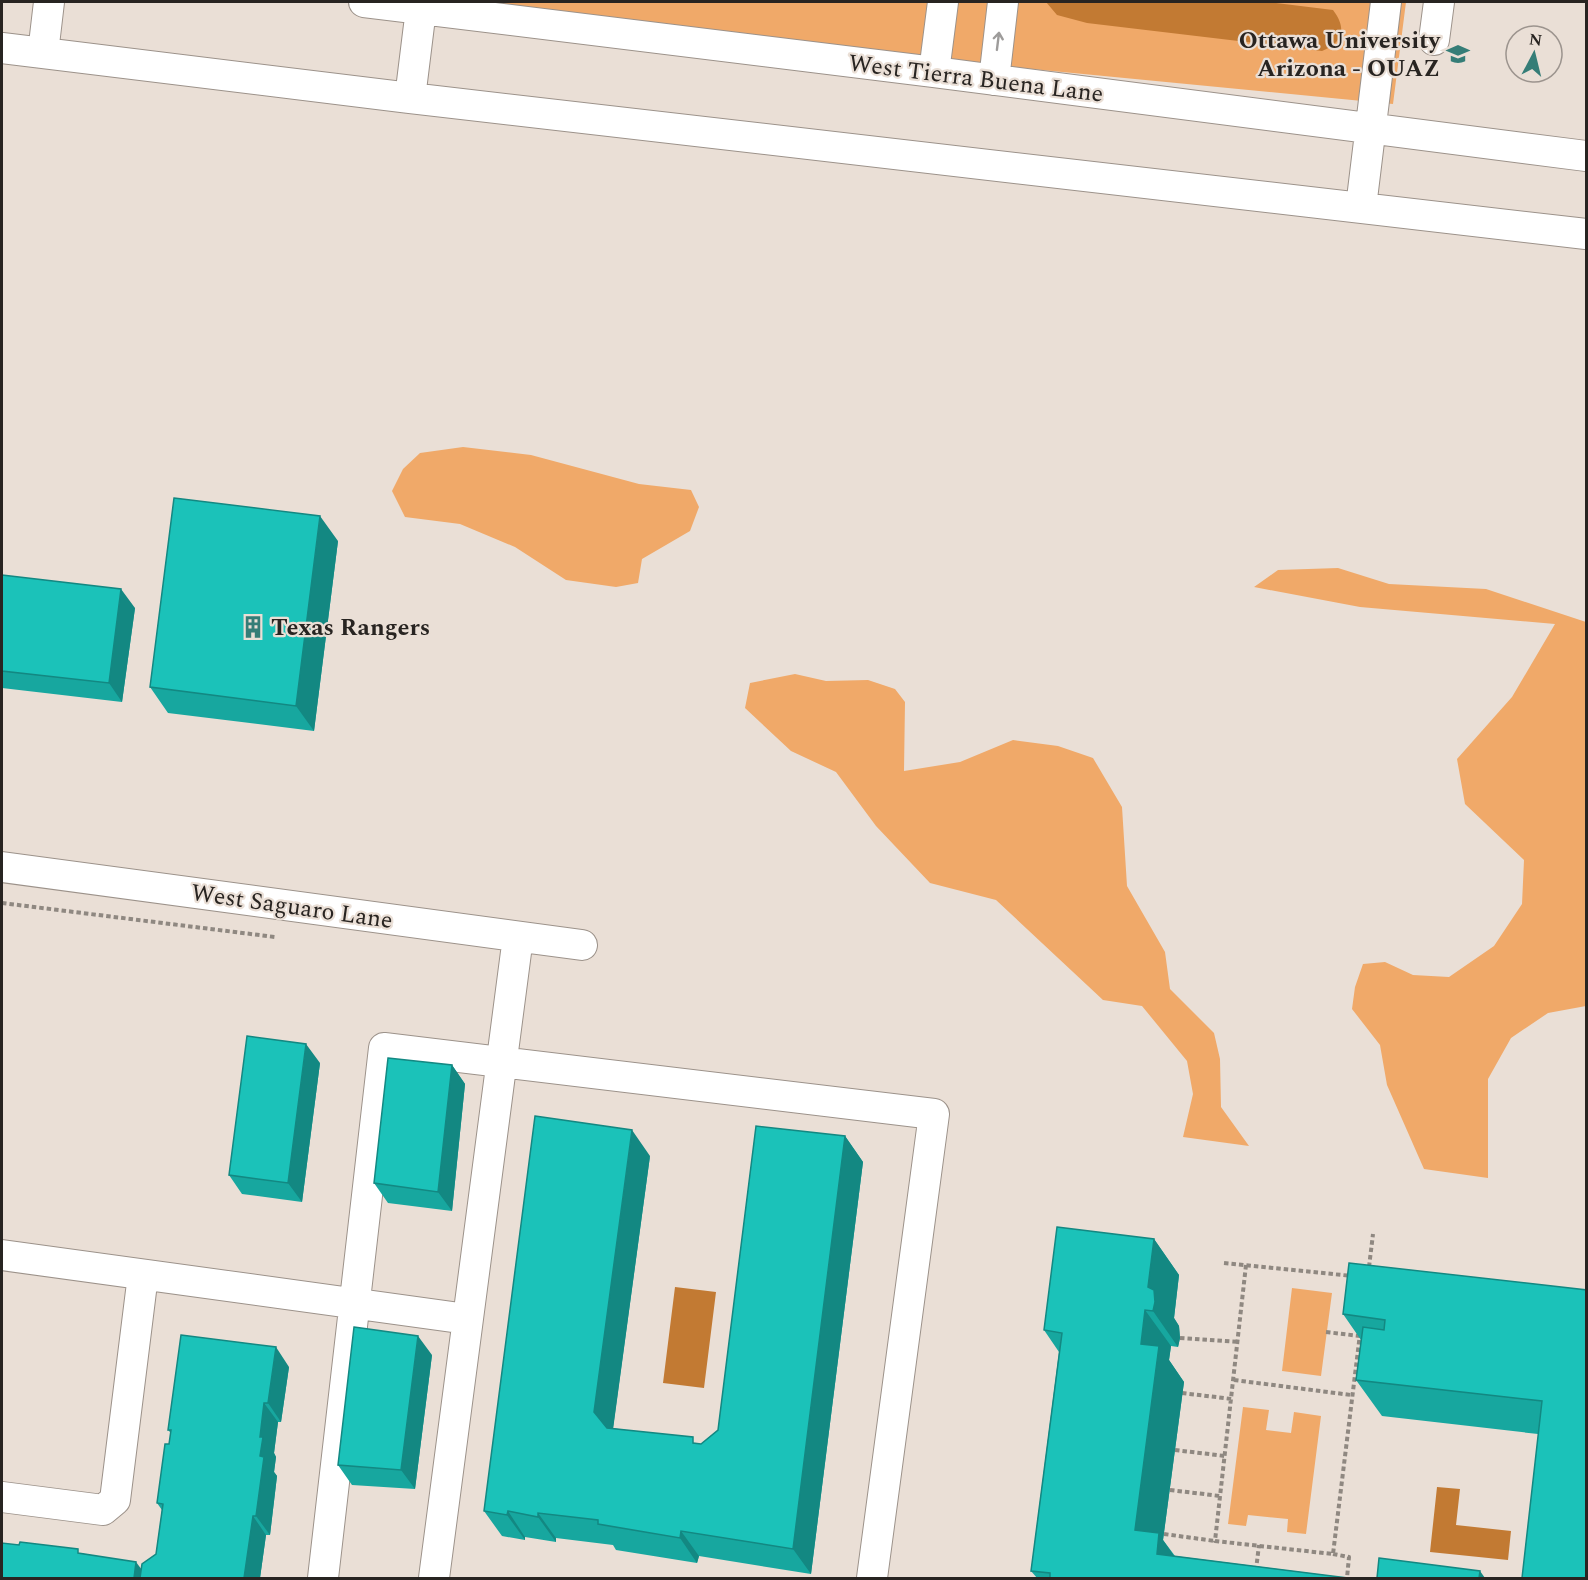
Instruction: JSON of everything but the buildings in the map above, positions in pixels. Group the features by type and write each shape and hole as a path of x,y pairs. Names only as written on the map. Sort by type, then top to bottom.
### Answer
{"street":[{"path":"43,53 49,2"},
{"path":"933,72 943,2"},
{"path":"994,80 1003,2"},
{"path":"1361,207 1386,2"},
{"path":"1434,40 1439,2"},
{"path":"393,4 410,98"},
{"name":"West Tierra Buena Lane","path":"393,4 453,7 933,72 1587,156"},
{"path":"2,48 410,98 1587,234"},
{"name":"West Saguaro Lane","path":"2,867 582,945"},
{"path":"434,1578 518,937"},
{"path":"323,1578 384,1048 934,1114 872,1578"},
{"path":"2,1255 467,1319"},
{"path":"2,1497 103,1510 115,1500 143,1275"}],"path":[{"path":"1368,1278 1373,1234"},
{"path":"1224,1263 1357,1277"},
{"path":"1215,1541 1246,1265"},
{"path":"1333,1554 1361,1324"},
{"path":"1326,1332 1360,1336"},
{"path":"1180,1338 1239,1342"},
{"path":"1355,1372 1365,1374"},
{"path":"1234,1380 1351,1395"},
{"path":"1182,1393 1232,1399"},
{"path":"1175,1450 1225,1455"},
{"path":"1170,1490 1220,1496"},
{"path":"1164,1534 1349,1557 1347,1578"},
{"path":"1255,1578 1259,1545"}],"shaded area":[{"path":"480,2 1406,2 1393,104 886,55"},
{"path":"1046,2 1269,2 1333,10 1340,23 1341,34 1335,44 1322,51 1087,23 1057,15"},
{"path":"463,447 531,455 639,484 691,490 699,507 690,531 642,559 638,583 616,587 566,580 515,547 460,524 405,517 392,491 403,469 420,453"},
{"path":"1338,568 1389,584 1486,589 1586,622 1586,1006 1548,1013 1511,1038 1488,1079 1488,1178 1424,1169 1387,1085 1380,1045 1352,1009 1355,987 1363,964 1385,962 1413,975 1449,977 1494,946 1522,904 1524,860 1465,804 1457,759 1512,697 1555,624 1360,607 1254,587 1278,570"},
{"path":"795,674 826,681 868,680 895,689 905,702 904,771 960,762 1013,740 1058,746 1093,758 1122,807 1127,886 1165,952 1170,989 1214,1033 1220,1059 1221,1107 1249,1146 1183,1137 1193,1094 1187,1061 1142,1006 1103,1000 996,900 930,883 876,826 836,772 791,751 745,708 750,683"},
{"path":"675,1287 716,1292 704,1388 663,1383"},
{"path":"1292,1288 1332,1293 1321,1376 1282,1371"},
{"path":"1243,1407 1269,1410 1266,1430 1291,1433 1294,1412 1321,1416 1306,1534 1287,1532 1288,1519 1248,1515 1246,1526 1228,1524"},
{"path":"1437,1487 1460,1489 1456,1525 1511,1531 1508,1560 1430,1552"}],"place":[{"name":"Ottawa University Arizona - OUAZ","path":"1458,54"},
{"name":"Texas Rangers","path":"253,627"}]}
